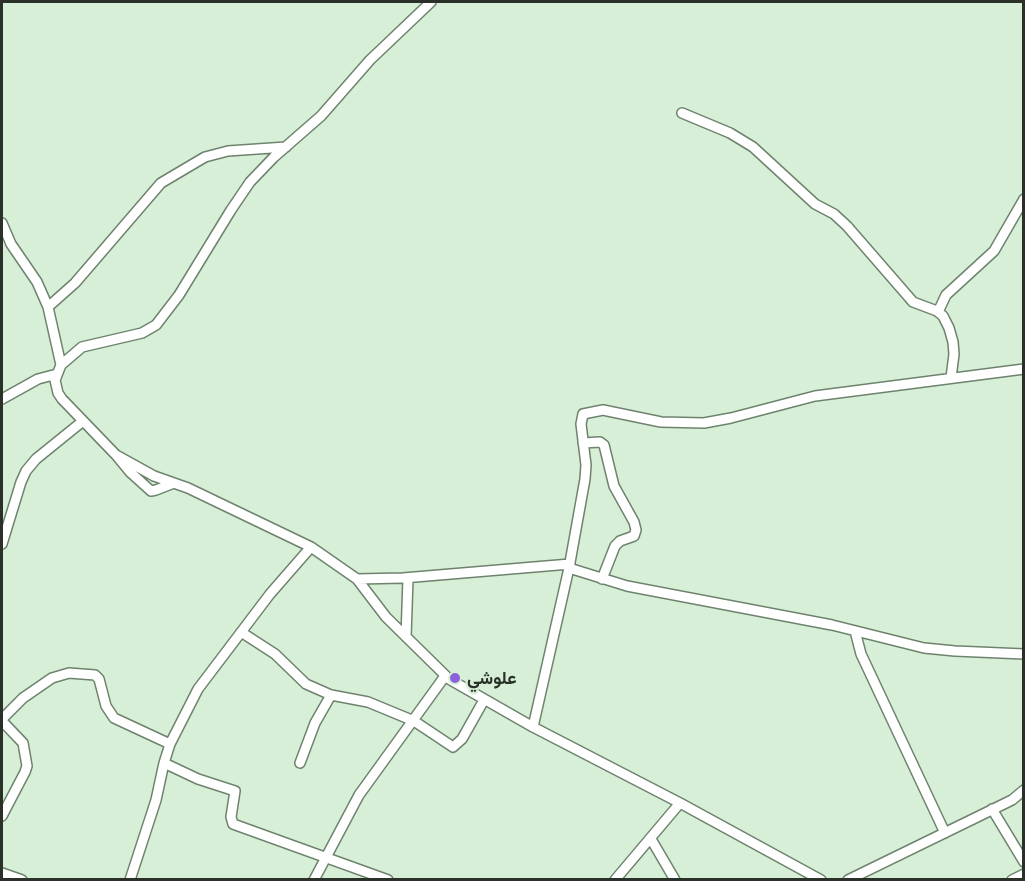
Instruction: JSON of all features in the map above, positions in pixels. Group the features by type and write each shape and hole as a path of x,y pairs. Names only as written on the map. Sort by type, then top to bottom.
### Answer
{"street":[{"path":"2,399 59,369 82,347 142,333 156,325 179,295 250,182 321,116 370,60 431,2"},
{"path":"682,113 730,133 753,147 815,204 834,214 847,225 913,302 938,312 947,322 953,342 951,378"},
{"path":"48,307 75,283 161,183 205,157 228,151 286,147"},
{"path":"938,312 946,295 994,251 1023,199"},
{"path":"2,223 6,236 37,282 48,307 59,369 55,380 58,393 147,489 156,490 174,483"},
{"path":"533,727 569,566 586,471 581,416 591,411 603,410 675,424 704,423 815,396 1023,369"},
{"path":"2,544 26,471 36,459 83,422"},
{"path":"583,443 600,442 604,445 614,486 636,530 634,536 620,541 615,546 602,579"},
{"path":"116,455 154,476 188,488 311,547 357,579 386,617 445,676 533,727 821,879"},
{"path":"130,879 156,800 170,744 198,689 270,594 311,547"},
{"path":"357,579 408,578 569,566 602,579 635,588 769,613 924,648 1023,654"},
{"path":"406,637 408,578"},
{"path":"855,631 861,654 945,833"},
{"path":"241,632 275,654 306,684 331,695 368,702 414,721 453,747 462,739 484,700"},
{"path":"2,816 27,766 22,743 2,720 23,698 52,678 69,673 95,675 99,679 106,706 114,718 170,744"},
{"path":"314,879 359,795 445,676"},
{"path":"300,763 315,723 331,695"},
{"path":"164,763 198,779 235,791 232,824 387,879"},
{"path":"848,879 1012,800 1023,790"},
{"path":"615,879 680,803"},
{"path":"992,809 1023,862"},
{"path":"651,839 675,879"},
{"path":"2,873 22,879"},
{"path":"1012,879 1023,874"}],"place":[{"name":"علوشي","path":"455,678"}]}
